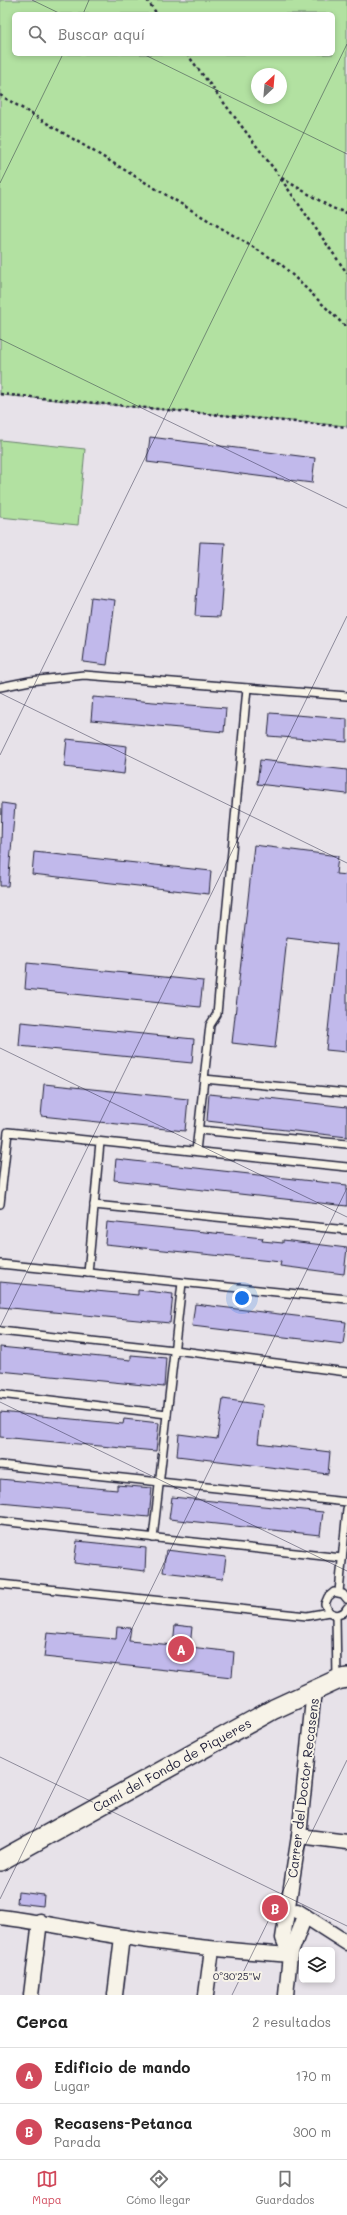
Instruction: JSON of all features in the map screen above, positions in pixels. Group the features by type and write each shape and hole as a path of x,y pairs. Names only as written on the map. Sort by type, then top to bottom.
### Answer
{"street":[{"name":"Camí del Fondo de Piqueres","path":"0,1861 274,1709 314,1690 342,1679"},
{"name":"Carrer del Doctor Recasens","path":"290,1955 283,1938 299,1836 314,1690"},
{"path":"299,1836 347,1842"},
{"path":"288,1906 347,1943"},
{"name":"Carrer del Doctor Recasens","path":"286,1995 290,1955 305,1916"},
{"path":"0,1917 40,1921 122,1937 212,1949 290,1955"},
{"path":"31,1995 40,1921"},
{"path":"115,1995 122,1937"},
{"path":"206,1995 212,1949"}],"lane":[{"path":"0,687 30,681 84,675 347,696"},
{"path":"196,1152 210,1025 217,1014 247,688"},
{"path":"204,1079 347,1093"},
{"path":"198,1130 347,1144"},
{"path":"0,1204 8,1132 347,1167"},
{"path":"88,1273 100,1142"},
{"path":"94,1205 347,1230"},
{"path":"0,1264 347,1299"},
{"path":"153,1538 182,1283"},
{"path":"0,1331 174,1350 347,1372"},
{"path":"0,1394 167,1414"},
{"path":"0,1465 347,1502"},
{"path":"339,1592 347,1509"},
{"path":"0,1521 342,1558"},
{"path":"0,1584 307,1616 329,1612 343,1614 342,1679"},
{"path":"339,1592 347,1599"},
{"path":"329,1612 325,1604 328,1597 339,1592"}],"path":[{"path":"147,0 156,12"},
{"path":"189,56 280,177 347,273"},
{"path":"0,95 281,264 347,328"},
{"path":"280,177 332,208 347,213"},
{"path":"0,394 347,427"}],"green space":[{"path":"0,0 347,0 347,426 0,395"},
{"path":"0,440 85,449 78,525 0,517"}],"building":[{"path":"150,437 315,458 312,483 147,462"},
{"path":"200,542 225,543 220,617 195,616"},
{"path":"91,597 115,600 107,665 83,662"},
{"path":"93,697 226,708 224,732 91,720"},
{"path":"270,713 347,719 347,742 268,736"},
{"path":"67,739 127,746 124,774 64,767"},
{"path":"260,760 347,770 347,794 257,784"},
{"path":"2,803 15,805 8,886 0,886"},
{"path":"254,845 338,856 336,874 347,875 347,1052 326,1050 337,944 287,938 275,1048 232,1043"},
{"path":"34,852 211,871 209,894 32,874"},
{"path":"27,963 203,981 200,1007 25,989"},
{"path":"21,1022 194,1039 192,1063 19,1046"},
{"path":"44,1084 188,1099 185,1131 41,1116"},
{"path":"209,1094 259,1099 259,1097 347,1107 347,1137 207,1121"},
{"path":"116,1159 347,1185 347,1206 114,1180"},
{"path":"107,1222 263,1238 262,1241 283,1243 283,1240 347,1248 344,1274 280,1266 281,1262 105,1244"},
{"path":"0,1282 138,1295 138,1290 173,1294 170,1323 0,1307"},
{"path":"195,1304 346,1322 343,1344 192,1326"},
{"path":"0,1347 131,1360 131,1355 166,1358 164,1387 0,1371"},
{"path":"223,1399 263,1405 258,1443 330,1452 328,1474 177,1456 179,1434 217,1439"},
{"path":"0,1412 123,1424 124,1419 159,1423 156,1451 0,1437"},
{"path":"0,1479 117,1490 117,1485 152,1488 149,1517 0,1503"},
{"path":"172,1497 323,1512 320,1535 169,1519"},
{"path":"77,1541 146,1548 145,1571 74,1563"},
{"path":"166,1550 226,1557 223,1579 163,1572"},
{"path":"175,1625 192,1627 190,1647 234,1652 232,1677 44,1657 47,1633 116,1639 117,1627 131,1628 129,1641 173,1645"},
{"path":"18,1892 44,1895 43,1906 17,1903"}],"place":[{"name":"Edificio de mando","path":"181,1649"},
{"name":"Recasens-Petanca","path":"275,1908"}]}
